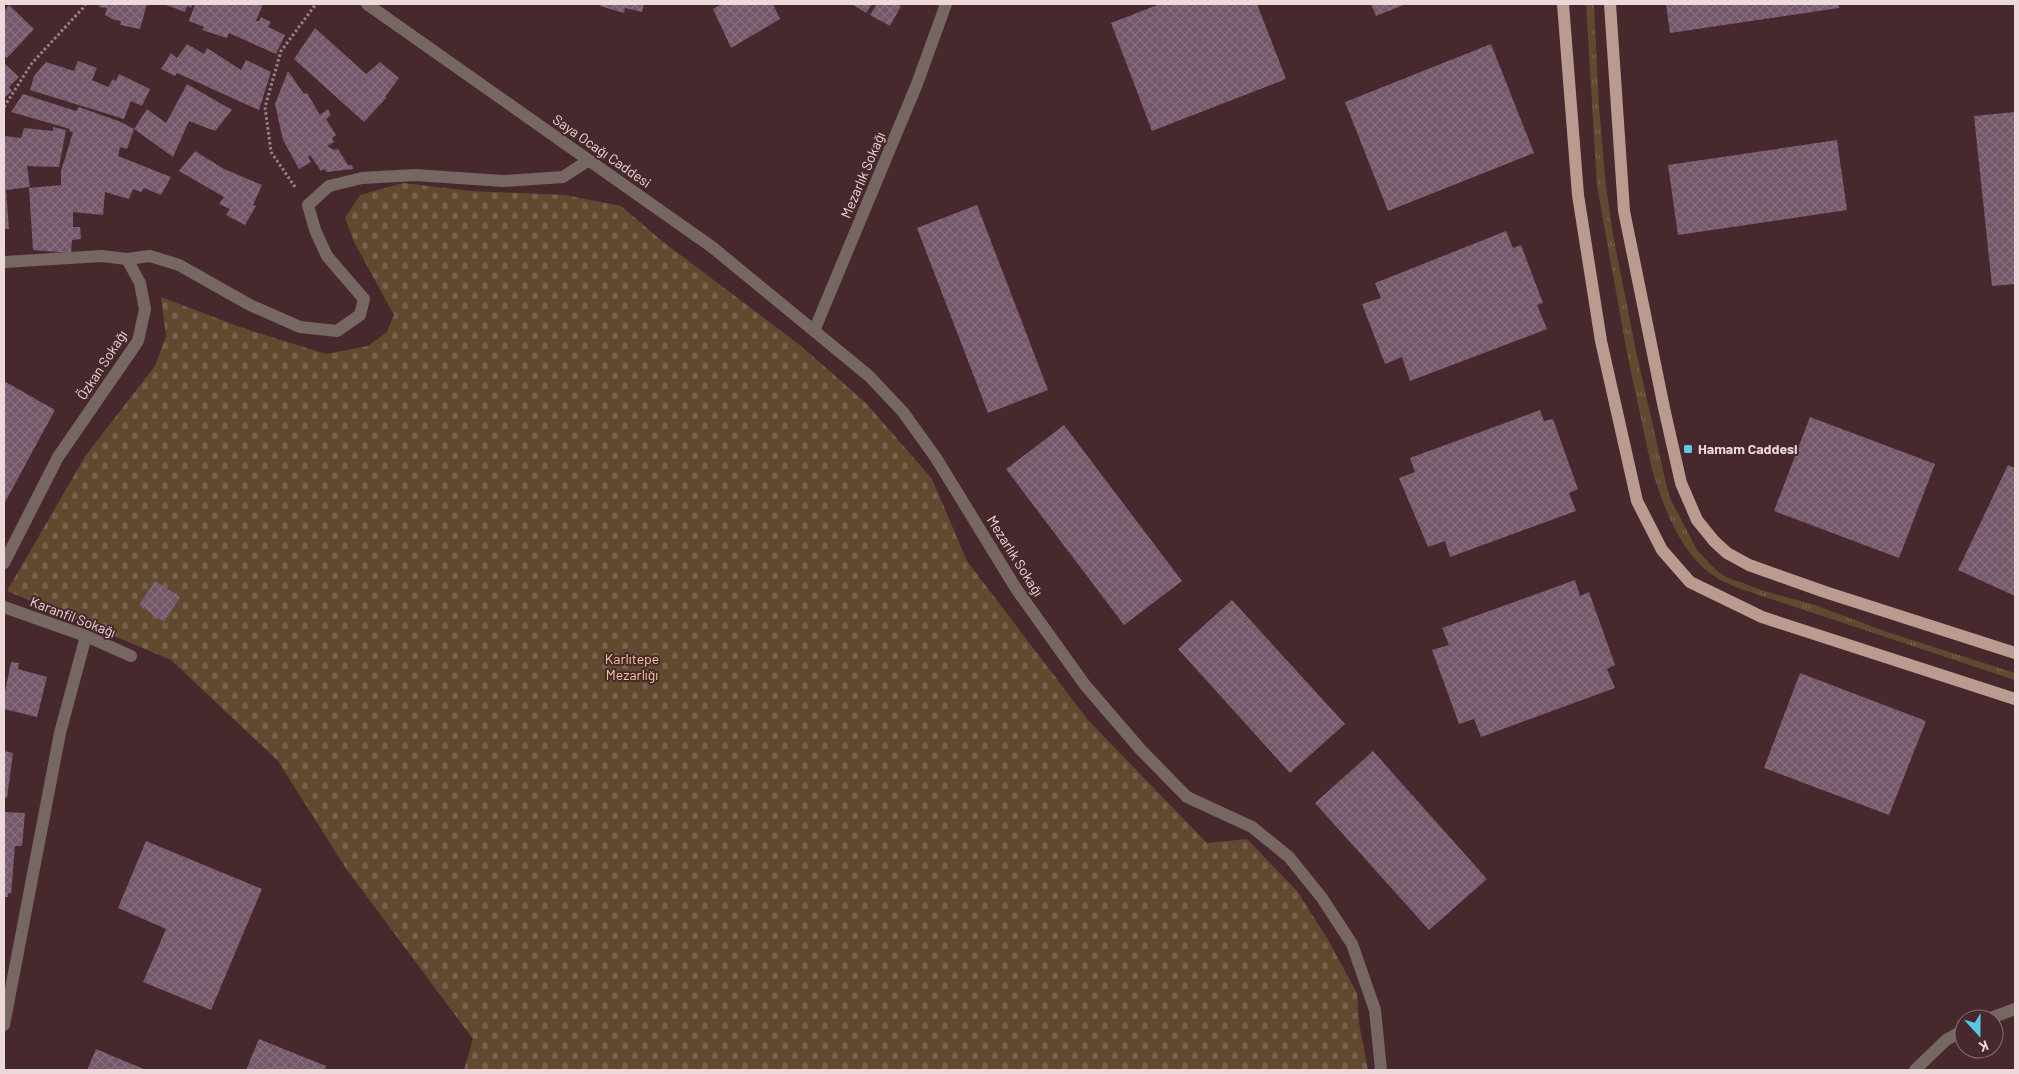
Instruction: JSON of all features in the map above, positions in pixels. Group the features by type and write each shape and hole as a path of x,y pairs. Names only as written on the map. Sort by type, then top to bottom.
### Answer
{"main road":[{"path":"1563,4 1578,195 1602,341 1637,501 1662,550 1690,582 1762,617 2015,699"},
{"path":"1610,4 1624,211 1681,482 1697,520 1714,541 1727,553 1750,565 1825,592 2015,653"}],"street":[{"name":"Saya Ocağı Caddesi","path":"367,4 712,247 814,332"},
{"name":"Mezarlık Sokağı","path":"946,4 917,84 814,332 870,376 903,412 936,458 1017,590 1085,685 1142,750 1187,797 1252,827 1289,857 1322,898 1352,944 1372,1000 1375,1010 1381,1070"},
{"path":"4,262 102,256 127,258 150,256 172,263 250,304 300,327 337,331 360,315 364,299 327,256 315,230 308,205 329,186 362,178 415,175 504,181 563,177 589,160"},
{"name":"Özkan Sokağı","path":"4,564 58,457 138,341 145,309 140,283 127,258"},
{"name":"Karanfil Sokağı","path":"4,607 86,636 131,656"},
{"path":"4,1025 60,733 86,636"},
{"path":"1915,1070 1946,1040 1954,1036"}],"path":[{"path":"4,107 32,63 86,4"},
{"path":"308,205 271,152 265,107 280,52 316,4"}],"green space":[{"path":"1586,4 1594,4 1599,107 1606,186 1613,235 1637,356 1669,496 1697,550 1716,570 1726,577 2015,673 2015,680 1735,587 1706,570 1694,558 1676,531 1652,470 1628,358 1597,186"},
{"name":"Karlıtepe Mezarlığı","path":"403,183 471,191 565,195 621,206 662,241 801,346 866,403 932,479 967,561 1088,720 1207,843 1247,839 1297,891 1327,938 1357,993 1359,1023 1368,1070 464,1070 473,1039 347,870 278,761 171,660 7,591 86,455 155,366 166,336 161,297 240,327 326,354 368,346 387,332 394,315 354,242 345,218 360,195"}],"building":[{"path":"100,4 147,4 140,29 120,25 121,21 114,20 105,15 107,8 99,7"},
{"path":"163,4 193,4 191,8 187,6 185,12"},
{"path":"195,4 263,4 256,21 259,21 261,17 271,22 268,27 285,35 276,54 229,33 227,38 202,30 204,27 189,21"},
{"path":"600,4 644,4 642,12 625,8 624,13 600,6"},
{"path":"722,4 773,4 780,19 731,48 713,9"},
{"path":"852,4 872,4 866,13"},
{"path":"877,4 897,4 901,6 890,26 870,15"},
{"path":"1160,4 1257,4 1286,79 1152,131 1111,23"},
{"path":"1371,4 1406,4 1376,16"},
{"path":"1666,4 1839,4 1839,8 1670,33"},
{"path":"9,5 34,29 7,58 4,56 4,11"},
{"path":"315,28 366,74 380,62 399,78 385,97 387,97 364,122 294,59"},
{"path":"187,44 204,54 207,48 241,70 246,60 271,72 259,110 177,73 175,76 161,69 171,53 177,58"},
{"path":"1491,44 1534,153 1388,211 1345,102"},
{"path":"78,61 97,68 92,80 108,87 113,79 116,81 119,74 150,89 142,106 131,101 124,119 30,90 34,76 46,62 74,71"},
{"path":"5,64 19,77 9,87 12,91 4,98"},
{"path":"288,71 304,94 307,93 320,115 328,109 331,115 326,119 336,135 332,138 334,142 327,146 334,150 338,149 348,165 352,165 353,169 327,172 324,169 321,171 310,155 308,157 311,162 299,169 283,140 275,104"},
{"path":"187,84 232,110 215,131 189,121 173,157 134,129 147,109 166,123"},
{"path":"23,94 76,111 79,107 121,122 134,129 127,149 120,147 118,156 171,177 161,195 144,188 141,192 133,189 129,199 105,192 103,215 73,212 73,227 80,227 81,239 72,240 71,253 33,250 29,188 61,185 61,171 73,132 69,131 70,129 11,112"},
{"path":"2015,112 2015,284 1992,286 1974,116"},
{"path":"53,127 66,130 59,167 27,166 30,187 6,190 9,229 4,229 4,136 21,138 24,128 53,131"},
{"path":"1837,140 1847,210 1678,235 1668,165"},
{"path":"195,151 224,169 262,185 253,205 256,206 245,225 226,215 230,209 219,204 224,197 179,171"},
{"path":"977,205 1048,390 988,413 917,228"},
{"path":"1506,231 1513,248 1521,245 1543,303 1537,305 1547,329 1410,381 1402,357 1385,364 1362,304 1381,298 1375,283"},
{"path":"4,381 55,410 4,504"},
{"path":"1540,410 1544,421 1553,419 1578,489 1569,493 1576,511 1450,557 1445,541 1428,547 1399,478 1415,472 1410,458"},
{"path":"1810,417 1935,464 1899,558 1774,511"},
{"path":"1064,425 1182,581 1124,625 1006,469"},
{"path":"2008,465 2015,468 2015,596 1958,570"},
{"path":"1575,580 1580,596 1589,592 1615,665 1607,669 1615,688 1481,737 1474,719 1459,724 1432,650 1449,645 1442,628"},
{"path":"155,581 180,597 164,622 139,605"},
{"path":"1232,600 1345,724 1290,773 1178,649"},
{"path":"11,662 19,663 18,669 47,677 37,717 4,709 4,697"},
{"path":"1800,673 1926,721 1889,815 1764,768"},
{"path":"4,751 13,753 7,798 4,797"},
{"path":"1373,751 1487,879 1429,930 1315,803"},
{"path":"4,812 25,813 22,846 15,846 11,894 8,893 8,897 4,897"},
{"path":"146,841 262,889 211,1010 143,982 166,929 118,908"},
{"path":"259,1039 326,1066 325,1070 246,1070"},
{"path":"96,1049 146,1070 87,1070"}],"place":[{"name":"Hamam Caddesi","path":"1688,449"}]}
